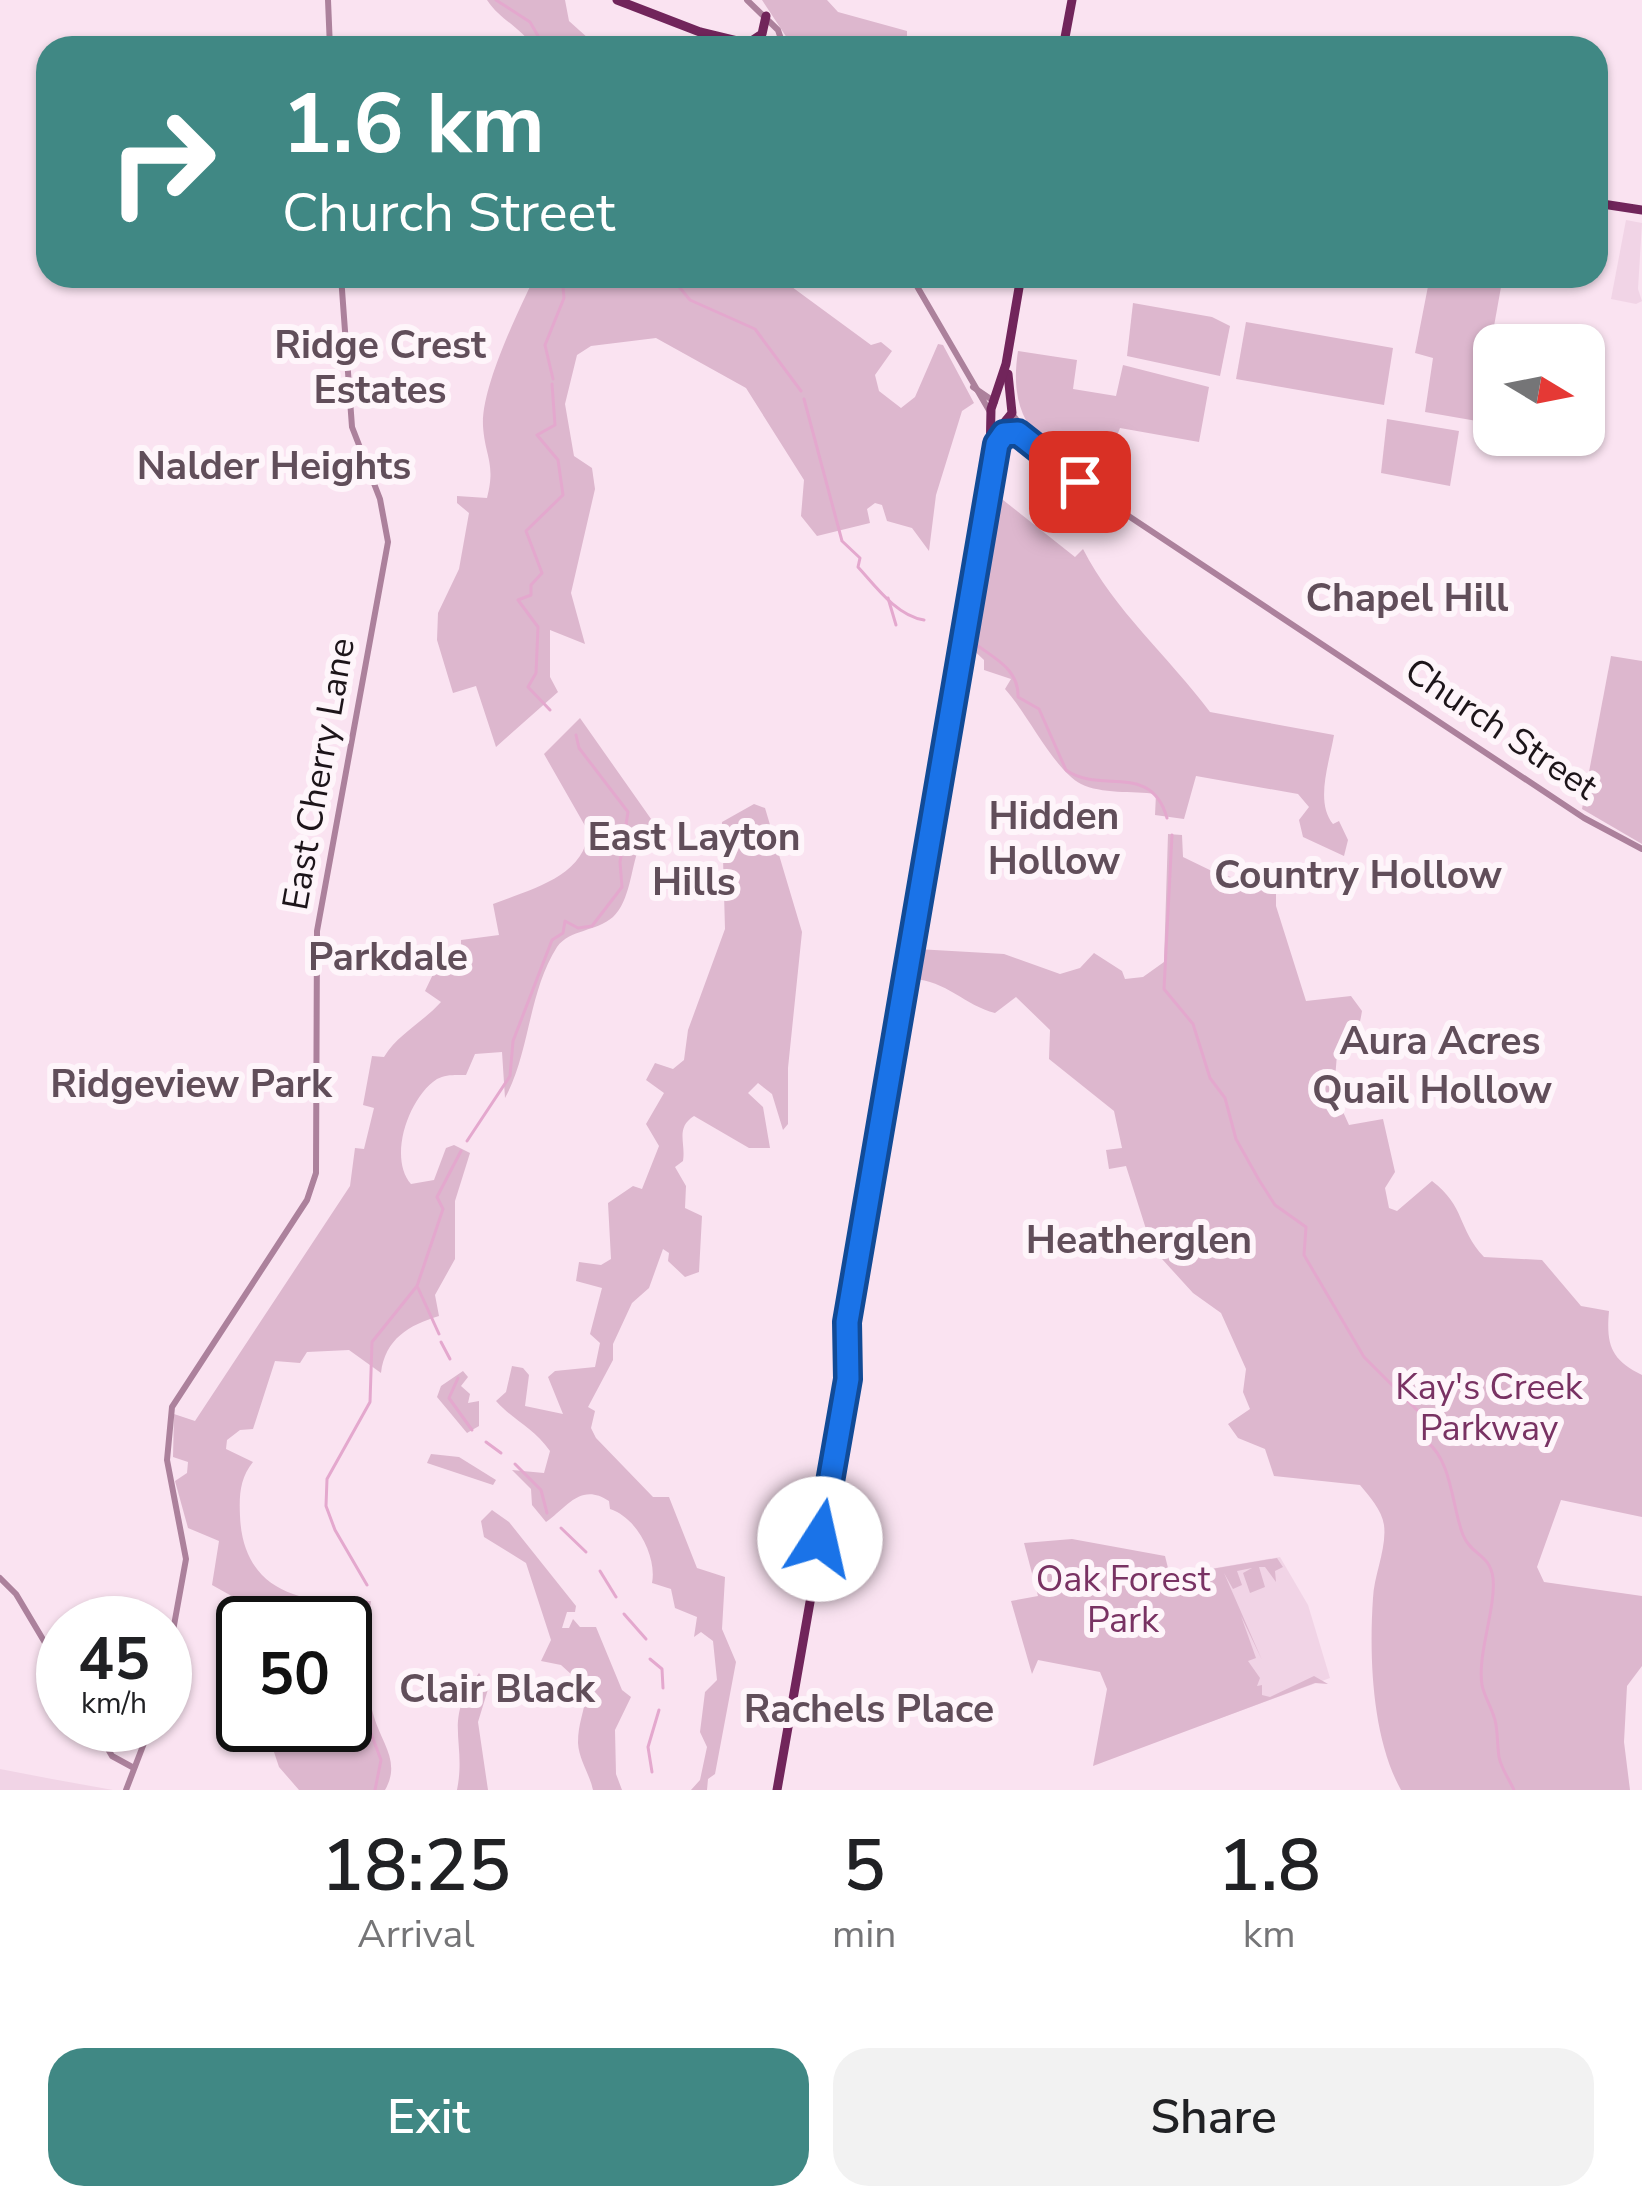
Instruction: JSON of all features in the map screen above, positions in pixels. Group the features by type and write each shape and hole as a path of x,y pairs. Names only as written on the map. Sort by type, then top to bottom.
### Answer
{"main road":[{"path":"617,0 723,36"},
{"path":"1065,36 1072,0"},
{"path":"759,36 766,16"},
{"path":"1608,205 1642,210"},
{"path":"991,463 1001,418 995,401 1019,288"},
{"path":"777,1790 848,1379 847,1322 991,463 1009,400 1006,364"},
{"path":"995,401 1009,400"},
{"path":"997,444 1004,434 1018,433"}],"street":[{"path":"328,0 330,36"},
{"path":"747,0 766,16 777,36"},
{"name":"East Cherry Lane","path":"179,1596 186,1559 167,1460 172,1407 307,1200 316,1173 317,931 388,542 380,499 352,427 342,288"},
{"name":"Church Street","path":"918,288 973,386 1001,418 1036,446"},
{"name":"Church Street","path":"973,386 995,401"},
{"name":"Church Street","path":"1001,418 1115,508 1583,818 1642,849"},
{"path":"0,1578 36,1628"},
{"path":"110,1752 134,1768"},
{"path":"126,1790 140,1752"}],"shaded area":[{"path":"1626,220 1642,223 1638,289 1642,301 1636,304 1611,299"},
{"path":"1280,1557 1308,1605 1330,1678 1199,1726 1169,1576"},
{"path":"0,1769 52,1779 113,1790 0,1790"}],"green space":[{"path":"487,0 565,0 569,21 586,36 525,36"},
{"path":"762,0 827,0 838,12 907,31 907,36 786,36"},
{"path":"530,288 793,288 871,345 881,342 892,351 875,375 879,391 901,408 915,397 938,344 943,345 974,403 962,411 936,495 929,551 912,528 887,521 882,505 875,503 867,509 870,523 817,536 801,516 804,480 746,388 656,338 591,346 577,355 565,404 574,456 592,468 595,489 571,593 585,644 550,630 550,677 558,692 496,747 476,686 453,693 437,640 438,613 459,569 469,513 457,503 457,496 487,498 490,468 484,410 502,350"},
{"path":"1428,288 1501,288 1494,324 1473,324 1473,420 1425,412 1433,358 1415,353"},
{"path":"1133,303 1212,317 1230,326 1220,376 1127,356"},
{"path":"1246,322 1393,348 1384,405 1236,379"},
{"path":"1018,351 1077,360 1073,389 1116,396 1123,365 1209,387 1199,442 1120,428 1098,485 1044,445 1023,415 1016,376"},
{"path":"1387,419 1459,431 1450,486 1381,473"},
{"path":"993,492 1075,557 1083,549 1126,613 1210,712 1334,735 1325,805 1333,824 1339,821 1348,840 1344,856 1303,837 1299,820 1309,807 1298,794 1196,776 1184,819 1155,815 1156,794 1089,787 1061,767 1005,689 1011,679 984,670 984,660 968,645"},
{"path":"1611,656 1642,661 1642,844 1582,809"},
{"path":"580,718 663,836 639,847 627,893 613,917 557,947 540,984 505,1098 502,1052 475,1054 466,1075 437,1079 417,1100 401,1144 404,1173 411,1184 434,1180 446,1148 454,1145 470,1153 455,1201 455,1259 435,1295 439,1316 400,1335 381,1373 349,1350 307,1352 300,1363 275,1361 253,1429 240,1430 227,1440 226,1449 253,1462 241,1487 240,1516 252,1562 265,1578 299,1596 232,1596 212,1585 219,1541 188,1528 175,1481 187,1473 188,1462 173,1457 174,1414 195,1421 350,1186 355,1148 364,1149 374,1108 363,1105 372,1056 384,1057 441,1002 425,991 436,968 452,973 461,961 461,940 499,935 493,904 566,871 585,847 588,831 544,754"},
{"path":"754,804 765,808 802,932 788,1068 788,1124 783,1130 772,1094 758,1083 748,1093 763,1107 770,1148 749,1148 694,1116 688,1121 683,1161 675,1167 686,1186 685,1208 702,1216 699,1272 685,1277 663,1249 649,1288 632,1303 613,1344 613,1360 588,1407 595,1411 591,1428 596,1438 653,1497 669,1497 697,1568 725,1577 722,1629 736,1662 715,1774 708,1779 707,1790 691,1790 700,1780 707,1747 700,1732 705,1692 717,1680 713,1641 701,1632 694,1637 697,1617 675,1608 671,1589 652,1583 643,1540 629,1521 610,1509 609,1501 582,1495 546,1522 532,1505 531,1489 512,1470 544,1473 550,1451 496,1401 506,1392 512,1366 523,1368 529,1375 525,1406 563,1414 548,1377 555,1371 595,1367 600,1343 590,1334 602,1288 576,1281 579,1262 601,1265 611,1259 608,1203 633,1186 642,1189 659,1146 646,1124 664,1093 646,1080 655,1063 673,1069 684,1060 688,1030 725,929 722,822"},
{"name":"Kay's Creek Parkway","path":"1168,834 1182,835 1183,857 1216,873 1276,889 1276,906 1306,1001 1351,996 1362,1011 1352,1042 1337,1054 1334,1092 1349,1125 1383,1119 1395,1172 1385,1188 1389,1208 1397,1211 1432,1181 1451,1200 1484,1257 1542,1260 1581,1306 1609,1311 1613,1350 1642,1375 1642,1517 1561,1500 1537,1567 1544,1582 1642,1596 1642,1666 1627,1686 1624,1742 1630,1790 1401,1790 1378,1722 1372,1671 1373,1598 1384,1534 1378,1509 1360,1485 1274,1476 1265,1449 1238,1438 1228,1424 1250,1409 1243,1392 1246,1369 1221,1313 1193,1293 1152,1248 1126,1166 1109,1169 1106,1150 1122,1148 1114,1111 1049,1059 1050,1030 1016,997 995,1013 935,984 913,979 917,949 1004,954 1060,974 1080,968 1094,953 1122,971 1125,979 1143,977 1164,962"},
{"path":"463,1371 468,1377 461,1386 470,1394 468,1403 479,1401 479,1426 467,1433 437,1397 441,1386"},
{"path":"431,1454 459,1457 496,1480 493,1485 427,1463"},
{"path":"492,1510 509,1522 576,1606 575,1612 567,1612 562,1628 569,1628 573,1619 580,1627 596,1627 622,1690 631,1697 615,1730 616,1774 622,1790 593,1790 578,1743 584,1702 581,1686 561,1665 541,1661 551,1640 526,1563 484,1537 481,1521"},
{"name":"Oak Forest Park","path":"1072,1539 1165,1556 1170,1576 1277,1558 1283,1567 1275,1571 1276,1582 1265,1567 1259,1567 1265,1587 1250,1593 1243,1573 1252,1568 1237,1571 1242,1585 1233,1589 1224,1573 1262,1660 1241,1616 1256,1658 1248,1661 1260,1678 1257,1686 1262,1685 1262,1695 1270,1697 1314,1676 1328,1684 1315,1683 1093,1766 1107,1689 1100,1672 1038,1660 1032,1674 1011,1601 1038,1596 1024,1543"},
{"path":"479,1673 489,1686 478,1722 488,1790 457,1790 458,1718"},
{"path":"372,1706 391,1762 385,1790 299,1790 279,1767 274,1752 372,1752"}],"waterway":[{"path":"496,0 530,22 538,36"},
{"path":"553,379 545,345 564,298 563,288"},
{"path":"680,288 690,300 755,329 801,391"},
{"path":"550,710 528,687 536,673 538,627 518,600 531,595 531,585 542,573 526,531 563,495 558,460 537,435 555,425 552,384"},
{"path":"804,399 842,541 860,558 858,567 888,600 924,620"},
{"path":"888,598 896,625"},
{"path":"970,640 1009,670 1018,697 1039,709 1066,770 1094,780 1137,784 1160,801 1167,818"},
{"path":"467,1141 510,1076 513,1041 552,940 563,933 565,921 578,928 592,926 622,887 620,862 628,812 579,748 576,735"},
{"path":"1172,835 1164,989 1193,1024 1210,1078 1225,1098 1236,1139 1259,1180 1275,1205 1306,1227 1304,1255 1364,1357 1432,1425 1427,1442 1442,1461 1463,1535 1488,1564 1493,1578 1482,1685 1495,1720 1500,1761 1514,1790"},
{"path":"367,1585 335,1530 326,1506 327,1479 370,1402 372,1342 417,1286 443,1209 437,1197 461,1151"},
{"path":"418,1288 439,1334"},
{"path":"441,1342 450,1359"},
{"path":"458,1378 449,1398 472,1430"},
{"path":"486,1442 501,1453"},
{"path":"515,1464 541,1490 547,1513"},
{"path":"561,1528 586,1552"},
{"path":"600,1571 616,1597"},
{"path":"624,1614 646,1639"},
{"path":"650,1659 662,1669 663,1688"},
{"path":"652,1772 648,1747 659,1710"},
{"path":"372,1736 381,1760 375,1790"}],"district":[{"name":"Ridge Crest Estates","path":"380,368"},
{"name":"Nalder Heights","path":"274,466"},
{"name":"Chapel Hill","path":"1407,598"},
{"name":"Hidden Hollow","path":"1054,838"},
{"name":"East Layton Hills","path":"694,860"},
{"name":"Country Hollow","path":"1358,875"},
{"name":"Parkdale","path":"388,957"},
{"name":"Aura Acres","path":"1440,1041"},
{"name":"Ridgeview Park","path":"191,1084"},
{"name":"Quail Hollow","path":"1432,1090"},
{"name":"Heatherglen","path":"1139,1240"},
{"name":"Clair Black","path":"497,1689"},
{"name":"Rachels Place","path":"869,1709"}],"route":[{"path":"820,1539 848,1379 847,1322 969,585 997,444 1004,434 1018,433 1080,482"}]}
